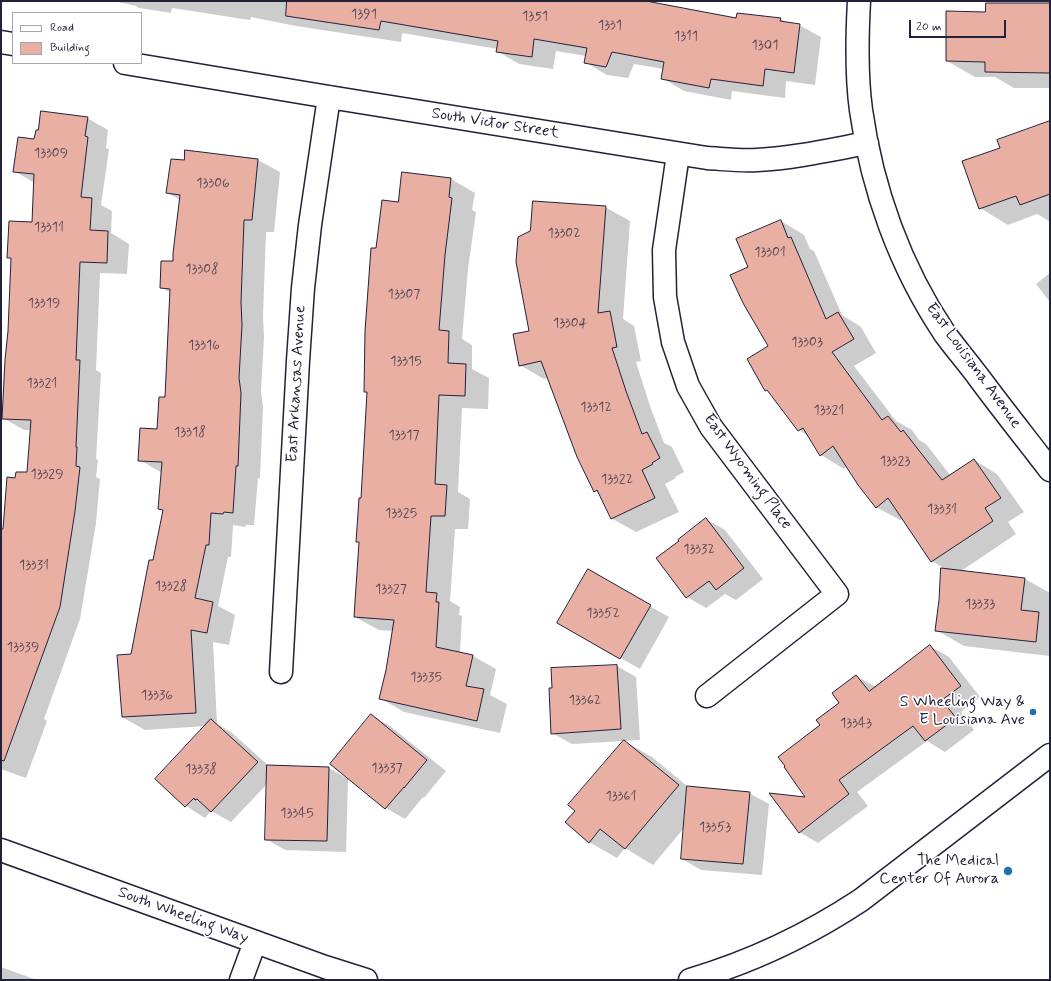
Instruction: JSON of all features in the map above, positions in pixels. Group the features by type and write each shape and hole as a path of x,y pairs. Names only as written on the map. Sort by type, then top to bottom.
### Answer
{"street":[{"name":"East Louisiana Avenue","path":"859,1 857,54 861,108 877,188 892,231 918,288 945,334 1050,470"},
{"path":"1,42 12,44"},
{"name":"South Victor Street","path":"130,64 707,158 757,160 797,156 867,143"},
{"name":"East Arkansas Avenue","path":"281,672 303,288 310,225 329,97"},
{"name":"East Wyoming Place","path":"678,154 664,250 665,297 673,342 688,386 711,427 838,594 707,696"},
{"path":"690,980 719,971 762,954 806,933 846,910 1050,755"},
{"name":"South Wheeling Way","path":"1,850 325,967 366,980"},
{"path":"241,980 255,942"}],"building":[{"path":"287,1 646,1 736,18 737,13 781,18 780,21 800,24 794,73 765,69 763,86 711,79 709,88 661,79 664,62 612,52 606,67 584,63 587,48 534,39 532,57 496,52 498,41 381,21 379,30 286,16"},
{"path":"986,3 1050,3 1050,73 985,72 985,62 946,61 946,11 985,12"},
{"path":"41,111 88,117 85,136 88,137 81,197 92,198 90,230 108,231 107,263 80,262 76,360 80,360 76,466 80,467 75,511 60,607 4,761 1,760 1,529 3,529 7,477 15,478 16,472 27,472 31,420 2,419 11,258 7,258 9,221 32,222 34,174 13,172 18,137 34,139 36,130 38,130"},
{"path":"1050,121 1050,194 1020,205 1016,196 979,209 962,161 1000,148 997,140"},
{"path":"185,150 258,159 252,220 244,220 241,302 242,325 239,378 241,393 238,466 236,466 233,513 211,513 209,545 206,545 195,598 213,602 207,633 191,630 196,713 122,717 117,655 131,654 149,560 153,560 163,510 158,509 162,462 138,461 140,428 157,429 159,397 165,397 170,289 160,288 161,261 173,261 180,195 166,193 171,159 184,160"},
{"path":"402,172 451,178 449,197 452,198 445,255 439,330 449,331 448,363 466,364 465,396 439,395 435,484 447,485 445,516 431,516 426,592 437,593 436,602 439,602 436,647 473,655 466,686 484,689 477,721 379,699 386,670 394,620 354,617 359,542 356,542 359,498 361,498 367,392 364,392 365,331 371,248 376,248 382,200 398,202"},
{"path":"533,201 606,206 598,313 610,311 617,347 612,348 626,391 642,434 647,432 660,458 642,470 655,498 611,519 597,490 594,492 577,457 541,361 519,366 513,334 529,331 516,262 518,237 530,231"},
{"path":"781,220 788,238 791,237 826,319 838,312 854,339 832,352 882,420 888,416 901,432 903,430 942,480 974,459 1001,498 985,508 993,521 931,562 888,498 876,508 858,485 833,446 820,456 803,428 798,431 767,390 765,391 747,359 768,346 743,303 730,275 748,267 736,239"},
{"path":"706,518 744,568 716,590 709,581 686,598 656,558"},
{"path":"941,568 1025,578 1021,610 1039,612 1036,642 935,631"},
{"path":"588,569 651,605 620,659 557,623"},
{"path":"930,645 961,686 942,700 956,718 925,741 913,726 839,780 849,794 799,833 769,793 805,797 778,757 820,725 816,720 839,703 832,693 856,675 869,691"},
{"path":"617,665 621,729 551,734 549,688 552,688 551,668"},
{"path":"371,714 427,760 385,809 330,764"},
{"path":"211,719 258,762 211,812 194,798 185,807 155,779"},
{"path":"624,740 679,785 625,849 600,829 589,843 565,822 575,811 568,805"},
{"path":"267,765 329,767 327,841 265,840"},
{"path":"687,786 750,792 743,864 681,859"}],"place":[{"name":"S Wheeling Way & E Louisiana Ave","path":"1033,712"},
{"name":"The Medical Center Of Aurora","path":"1008,871"}]}
